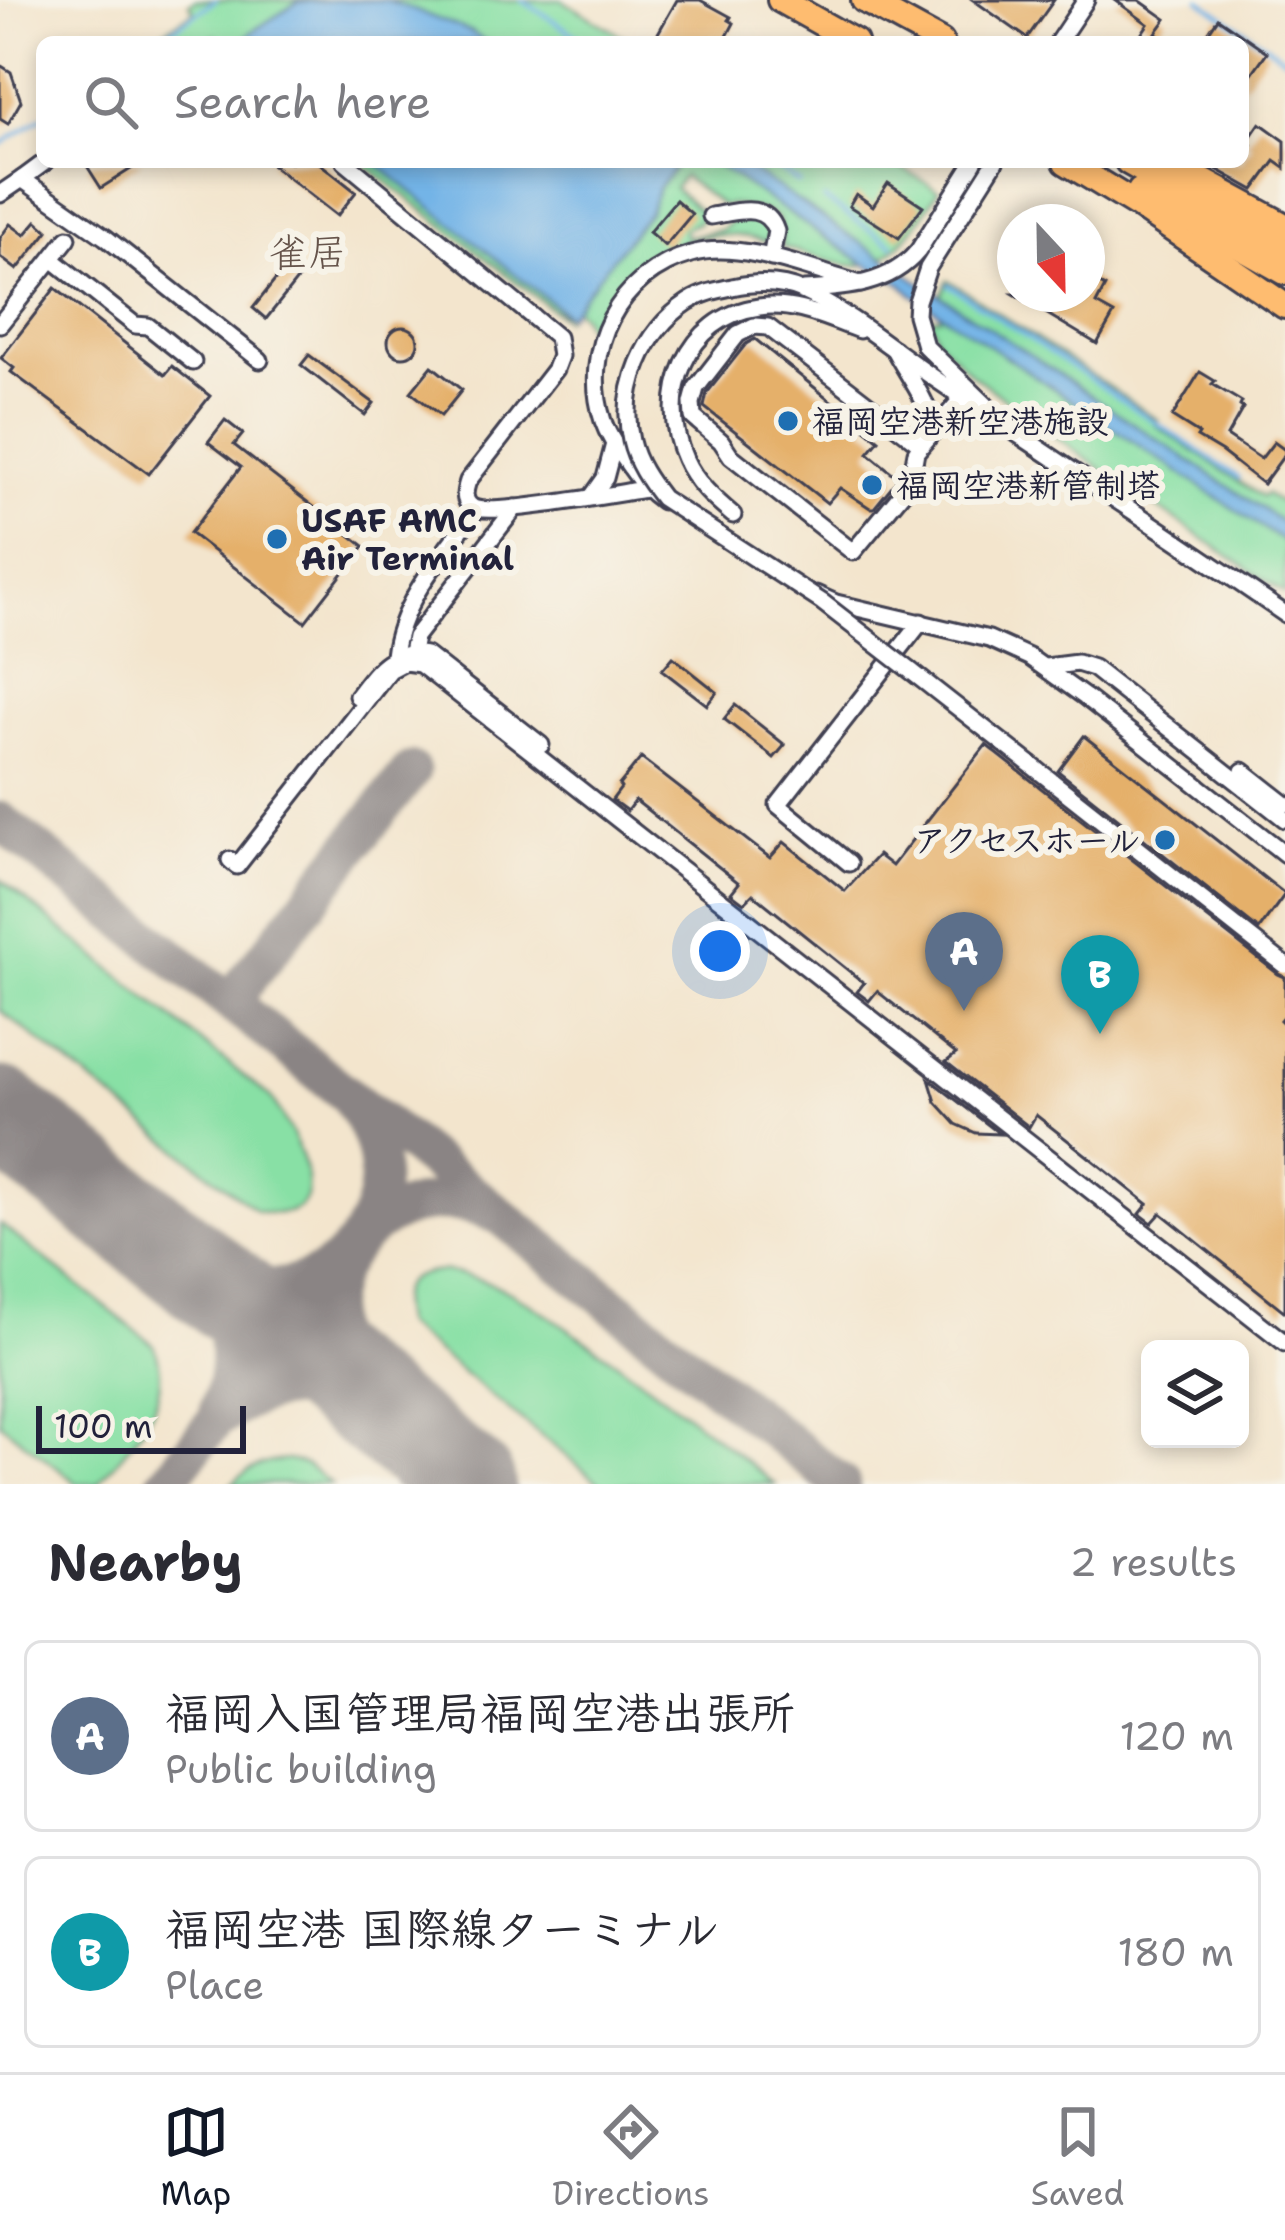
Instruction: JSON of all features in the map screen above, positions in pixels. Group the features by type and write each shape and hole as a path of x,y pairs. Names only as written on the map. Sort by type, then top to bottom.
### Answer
{"highway":[{"path":"780,0 844,36"},
{"path":"806,0 869,36"},
{"path":"845,0 908,36"},
{"path":"864,0 930,36"},
{"path":"1076,168 1285,306"},
{"path":"1085,168 1285,288"},
{"path":"1100,168 1285,272"},
{"path":"1138,168 1285,248"},
{"path":"1179,168 1285,226"}],"street":[{"path":"1062,36 1086,0"},
{"path":"0,194 37,168"},
{"path":"352,168 557,337 560,356 555,369 468,481 466,500 476,509 514,508 645,489"},
{"path":"800,290 862,284 908,265 970,168"},
{"path":"991,168 928,268 916,315 925,346 1005,424"},
{"path":"22,178 260,360"},
{"path":"711,216 752,209 768,216 776,232 771,258"},
{"path":"0,324 68,238"},
{"path":"862,284 734,252 693,253 643,278 605,331 595,364 604,426 645,489 685,518 822,598 1011,647 1046,668 1285,854"},
{"path":"52,259 135,326 148,326 193,362"},
{"path":"1280,610 841,311 800,290 749,283 708,292 687,302 643,350 631,388 631,442 644,473 662,498 822,602 1285,968"},
{"path":"733,515 698,481 678,442 673,395 693,346 734,315 759,308 809,311 877,336"},
{"path":"894,349 930,411 931,421 915,440 768,327 754,326 737,334 696,388 692,417 721,441 730,456 853,552 906,488 916,452 962,397"},
{"path":"593,495 614,445"},
{"path":"412,653 415,637 514,508"},
{"path":"394,656 396,632 427,575 476,509"},
{"path":"849,863 778,806 921,622"},
{"path":"1285,1332 426,655 394,656 380,666 230,860 238,866 390,670 405,662 420,664 1285,1343"},
{"path":"1046,668 1077,663 1093,668 1285,819"},
{"path":"1243,771 1285,804"},
{"path":"1285,954 1285,968"}],"green space":[{"path":"195,0 562,0 622,36 157,36 194,11 189,4"},
{"path":"369,168 902,168 939,190 891,252 864,265 847,265 782,247 780,223 774,215 722,206 683,176 674,188 704,214 684,229 686,237 721,230 737,217 759,217 770,233 766,242 712,236 660,252 618,287 592,336 582,317 526,250 510,248 566,320"},
{"path":"948,280 1158,420 1155,425 1262,497 1266,494 1285,505 1285,594 1082,456 970,373 937,338 930,318 940,317 939,300"},
{"path":"0,879 271,1098 306,1174 307,1192 300,1206 284,1213 257,1211 0,1010"},
{"path":"0,1224 154,1345 160,1366 155,1403 98,1484 78,1484 0,1423"},
{"path":"443,1271 497,1286 543,1311 775,1484 601,1484 403,1325 400,1301 405,1284 419,1275"},
{"path":"288,1460 307,1465 331,1484 231,1484 257,1466"}],"water":[{"path":"387,0 477,36 248,36 298,2"},
{"path":"382,168 674,169 659,187 649,212 568,316"},
{"path":"721,168 748,168 1285,524 1285,543 902,284"}],"building":[{"path":"677,0 700,0 734,23 727,36 656,36"},
{"path":"973,0 1054,0 1024,36"},
{"path":"1115,0 1139,0 1166,19 1156,33 1160,36 1140,36 1148,24"},
{"path":"1218,18 1244,36 1206,36"},
{"path":"1249,40 1267,52 1249,78"},
{"path":"0,65 11,72 21,101 8,124 0,119"},
{"path":"1260,123 1285,141 1285,168 1275,161 1254,190 1215,168 1249,168 1249,139"},
{"path":"88,168 133,168 101,188"},
{"path":"276,168 326,168 356,192 337,216"},
{"path":"888,183 923,206 899,238 849,206 856,194 873,206"},
{"path":"676,200 692,214 665,246 649,232"},
{"path":"37,221 48,231 17,270 0,257 0,238 10,224 25,235"},
{"path":"285,268 298,279 266,319 253,308"},
{"path":"55,288 165,375 172,366 210,396 149,474 11,372 14,368 1,358"},
{"path":"1105,309 1114,314 1097,344 1044,312"},
{"path":"403,327 414,331 418,342 414,353 403,357 392,353 388,342 392,331"},
{"name":"福岡空港新空港施設","path":"755,339 879,440 868,453 896,481 874,508 840,488 827,503 704,407 707,393"},
{"path":"309,355 374,403 365,415 301,365"},
{"path":"432,366 462,390 441,416 411,392"},
{"path":"1200,372 1242,402 1227,436 1261,459 1274,442 1285,450 1263,484 1172,417"},
{"name":"USAF AMC Air Terminal","path":"225,420 243,434 234,445 364,546 305,622 190,533 241,467 208,442"},
{"path":"673,657 717,692 707,705 662,670"},
{"path":"735,705 785,745 774,758 724,719"},
{"name":"アクセスホール","path":"1084,736 1285,894 1259,930 1058,771"},
{"path":"986,745 1285,977 1285,1014 1280,1020 1285,1025 1285,1312 1161,1213 1152,1223 1140,1214 1148,1204 1036,1115 1029,1127 946,1062 956,1054 877,991 869,1001 857,992 864,983 753,894 744,903 731,893 739,883 635,800 627,811 612,800 641,758 770,858 784,842 845,891 878,855 892,866"},
{"path":"929,1079 1000,1134 976,1133 956,1124 936,1102"}],"waterway":[{"path":"163,36 216,0"},
{"path":"522,0 577,36"},
{"path":"1200,0 1285,58"},
{"path":"0,145 36,121"},
{"path":"776,168 799,183"},
{"path":"824,199 893,245"},
{"path":"949,285 1239,478"}],"taxiway":[{"path":"245,1014 238,1002 240,989 411,771"},
{"path":"0,821 841,1484"},
{"path":"199,1272 243,1287 284,1286 321,1273 350,1250 370,1219 378,1182 373,1142 352,1102"},
{"path":"368,1405 339,1365 328,1315 334,1282 348,1254 369,1230 396,1213 427,1204 459,1203 493,1213"},
{"path":"199,1272 217,1304 227,1337 228,1372 219,1408"},
{"path":"165,1484 333,1272"},
{"path":"226,1414 260,1396 295,1389 331,1392 368,1405"}],"runway":[{"path":"0,1115 468,1484"}],"place":[{"name":"福岡空港新空港施設","path":"788,421"},
{"name":"福岡空港新管制塔","path":"872,485"},
{"name":"USAF AMC Air Terminal","path":"277,539"},
{"name":"アクセスホール","path":"1165,840"},
{"name":"福岡入国管理局福岡空港出張所","path":"964,1011"},
{"name":"福岡空港 国際線ターミナル","path":"1100,1034"}],"district":[{"name":"雀居","path":"308,252"}]}
